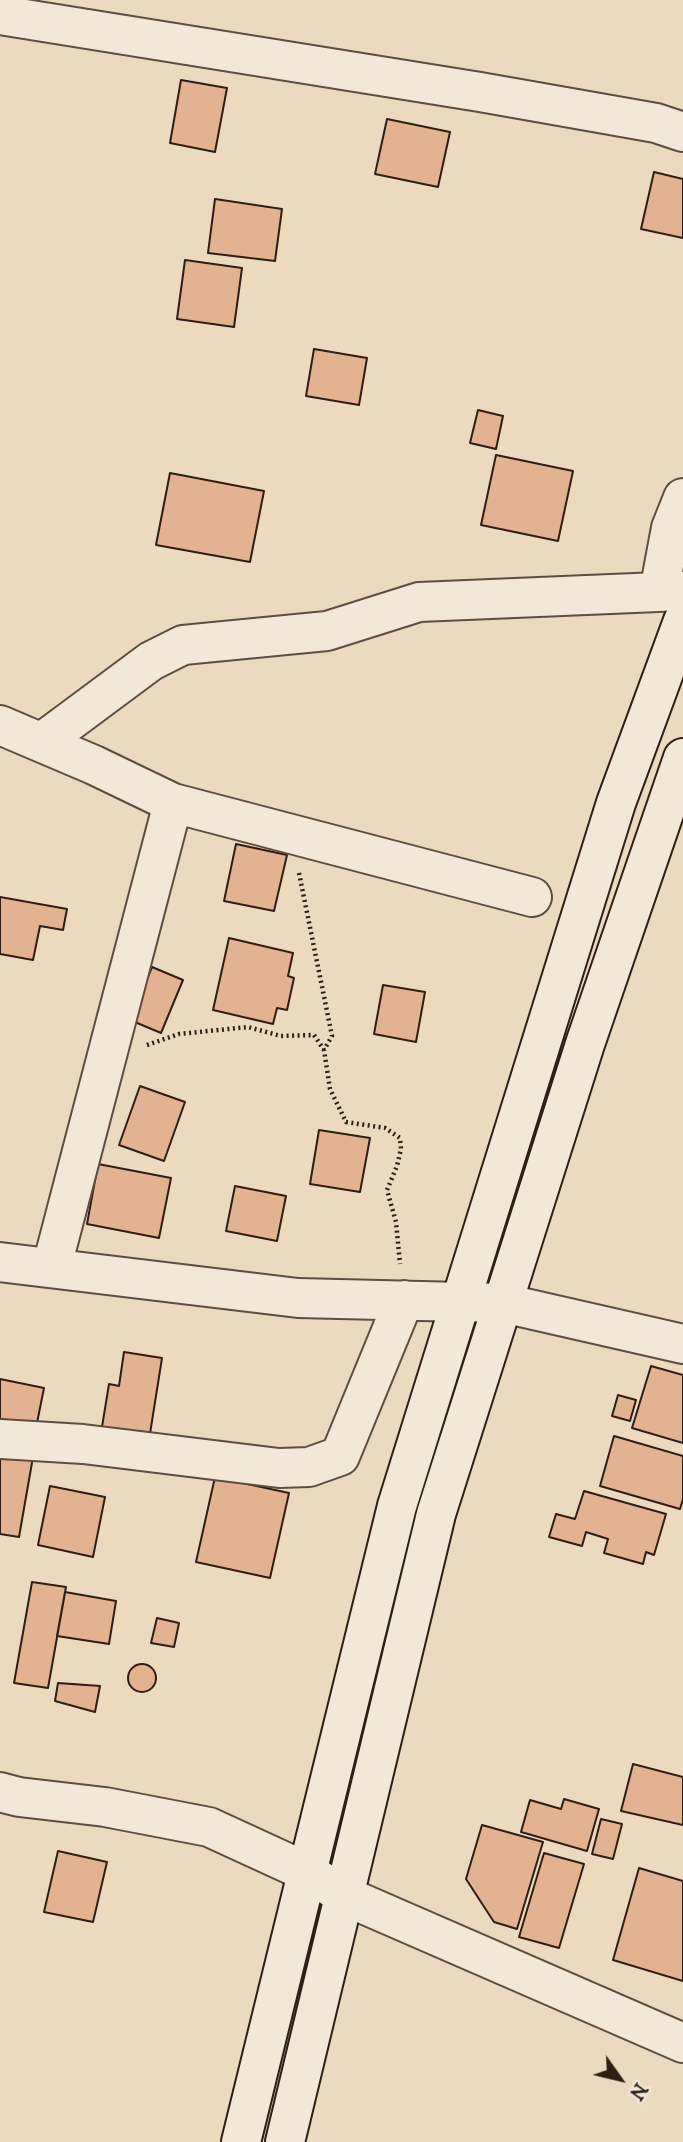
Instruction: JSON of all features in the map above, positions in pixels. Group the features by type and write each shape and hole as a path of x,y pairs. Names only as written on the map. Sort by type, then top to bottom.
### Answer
{"street":[{"path":"0,15 656,122 683,132"},
{"path":"42,742 151,661 183,645 327,631 419,602 671,592 671,528 683,498"},
{"path":"241,2142 397,1506 616,803 683,621"},
{"path":"0,725 94,765 173,803 532,897"},
{"path":"285,2142 436,1514 585,1044 683,758"},
{"path":"52,1266 173,803"},
{"path":"0,1262 52,1266 298,1298 503,1303 683,1344"},
{"path":"0,1439 83,1444 279,1468 309,1467 340,1457 404,1300"},
{"path":"0,1792 19,1797 105,1807 209,1827 307,1872 345,1896 683,2043"}],"path":[{"path":"291,834 332,1035 324,1050"},
{"path":"106,1060 178,1034 248,1027 281,1036 314,1035 324,1050 330,1089 346,1122 385,1128 400,1138 399,1157 387,1190 396,1222 404,1300"}],"building":[{"path":"181,80 227,88 215,152 170,143"},
{"path":"387,119 450,132 438,187 375,174"},
{"path":"654,172 683,179 683,238 641,229"},
{"path":"215,199 282,209 275,261 208,253"},
{"path":"185,260 242,268 234,327 177,319"},
{"path":"314,349 367,358 359,405 306,396"},
{"path":"478,410 503,416 496,449 470,443"},
{"path":"496,455 573,471 558,541 481,525"},
{"path":"170,473 264,491 250,562 156,545"},
{"path":"236,844 287,855 274,911 224,901"},
{"path":"0,897 67,909 63,930 40,926 33,960 0,954"},
{"path":"229,938 293,953 288,976 294,978 287,1010 277,1008 273,1024 213,1010"},
{"path":"152,967 183,980 161,1033 130,1020"},
{"path":"383,985 425,992 416,1042 374,1034"},
{"path":"140,1086 185,1102 164,1161 119,1145"},
{"path":"319,1130 370,1138 360,1192 310,1184"},
{"path":"98,1164 171,1178 159,1238 87,1224"},
{"path":"235,1186 286,1196 277,1241 226,1231"},
{"path":"124,1352 162,1358 149,1440 101,1433 109,1384 119,1386"},
{"path":"651,1366 683,1375 683,1443 632,1428"},
{"path":"0,1379 44,1388 35,1433 0,1426"},
{"path":"618,1395 636,1400 630,1421 612,1416"},
{"path":"614,1436 683,1456 683,1499 680,1509 600,1486"},
{"path":"0,1451 33,1457 19,1537 0,1534"},
{"path":"215,1477 289,1493 270,1578 196,1562"},
{"path":"50,1486 105,1497 93,1557 38,1545"},
{"path":"584,1491 666,1514 654,1555 646,1552 643,1564 604,1553 608,1539 586,1532 582,1546 549,1537 556,1514 575,1519"},
{"path":"32,1582 66,1587 48,1688 14,1683"},
{"path":"65,1592 116,1601 109,1644 57,1636"},
{"path":"157,1618 179,1623 174,1647 151,1643"},
{"path":"142,1664 152,1668 156,1678 152,1688 142,1692 132,1688 128,1678 132,1668"},
{"path":"58,1683 100,1686 95,1712 55,1701"},
{"path":"633,1764 683,1777 683,1825 621,1811"},
{"path":"564,1799 599,1809 587,1851 521,1832 530,1800 561,1809"},
{"path":"601,1819 622,1824 613,1859 592,1854"},
{"path":"482,1825 543,1842 517,1929 494,1922 466,1879"},
{"path":"58,1851 107,1862 93,1922 44,1912"},
{"path":"544,1853 584,1864 559,1948 519,1937"},
{"path":"639,1868 683,1881 683,1981 613,1960"}]}
